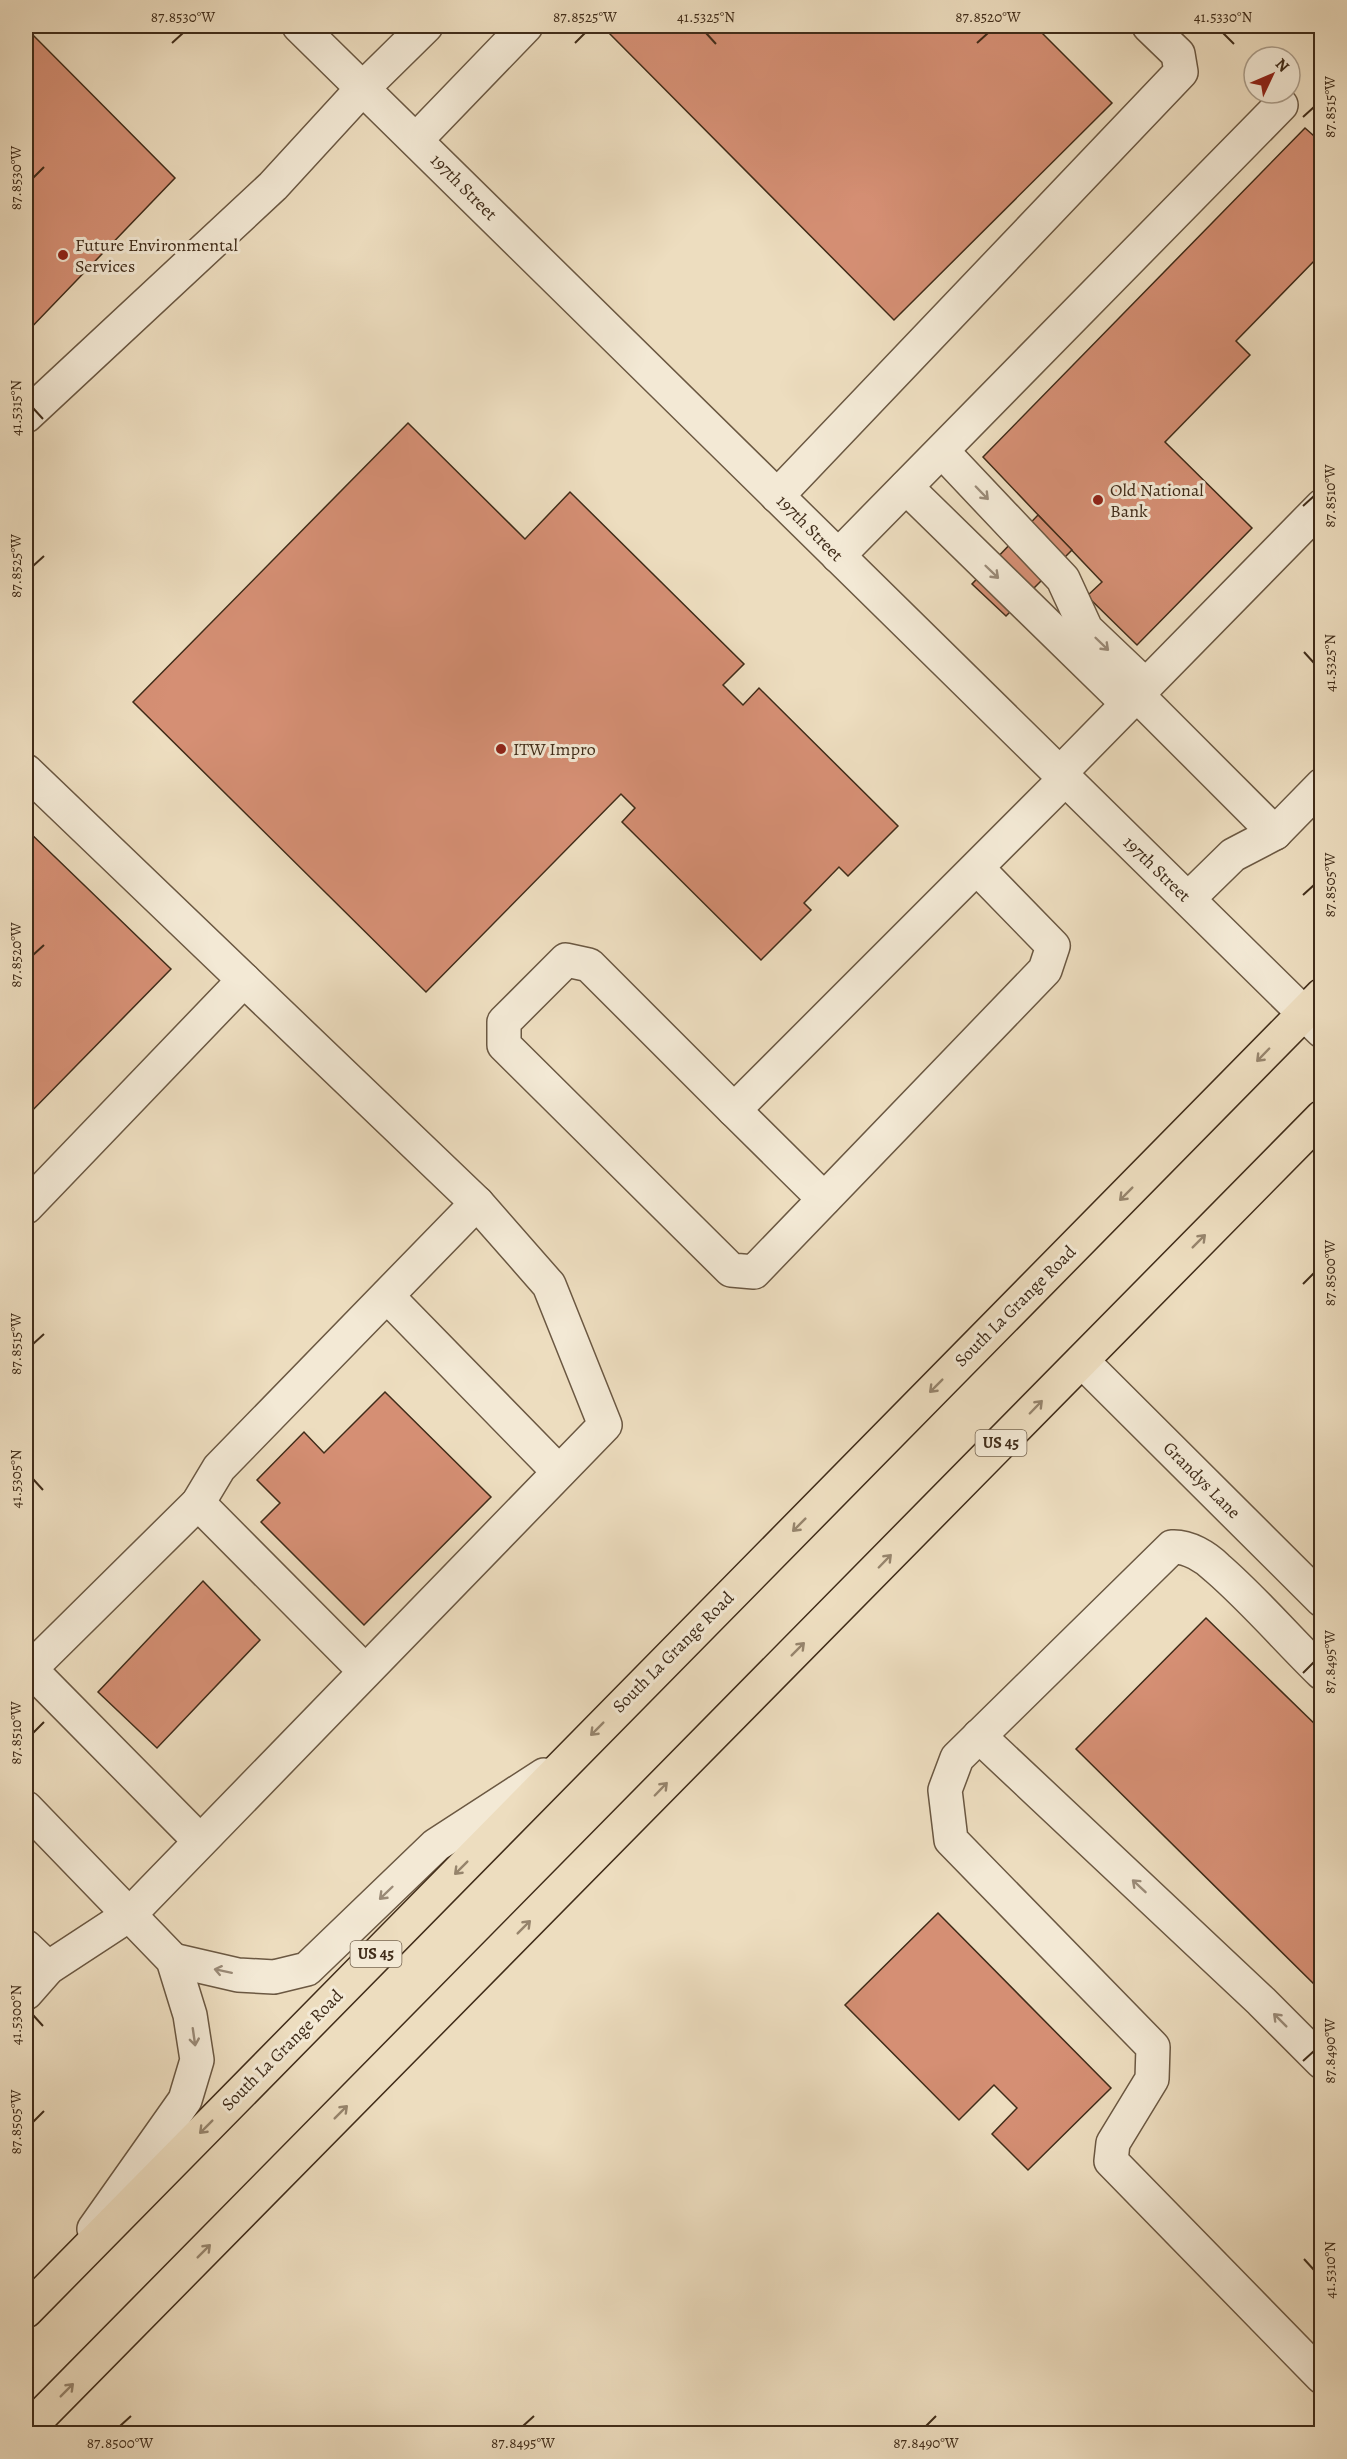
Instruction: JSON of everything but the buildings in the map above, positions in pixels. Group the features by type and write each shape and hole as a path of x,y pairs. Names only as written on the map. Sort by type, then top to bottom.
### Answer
{"main road":[{"name":"South La Grange Road","path":"26,2310 567,1760 1316,1013"},
{"name":"US 45","path":"26,2431 1322,1117"}],"street":[{"name":"197th Street","path":"299,26 1062,777 1188,899 1316,1013"},
{"path":"26,417 273,186 363,88 426,26"},
{"path":"416,140 526,26"},
{"path":"777,496 1181,72 1178,54 1149,26"},
{"path":"838,556 1281,105"},
{"path":"942,451 1063,579 1086,629 1137,695"},
{"path":"906,487 1137,695 1275,833"},
{"path":"734,1110 976,868 1137,695 1322,506"},
{"path":"26,771 477,1203 549,1285 604,1425 129,1915 37,1958 26,1993"},
{"path":"1188,899 1233,855 1275,833 1322,785"},
{"path":"824,1199 589,966 566,960 504,1022 504,1046 731,1270 754,1272 1046,970 1053,946 976,868"},
{"path":"26,1207 244,980"},
{"path":"200,1841 28,1667 198,1503 219,1468 477,1203"},
{"path":"387,1296 560,1472"},
{"name":"Grandys Lane","path":"1082,1361 1322,1600"},
{"path":"198,1503 365,1671"},
{"path":"1322,1673 1216,1567 1195,1553 1180,1547 1172,1547 957,1758 945,1790 951,1840 1153,2047 1152,2079 1113,2143 1112,2161 1322,2377"},
{"path":"979,1736 1261,2001 1322,2062"},
{"path":"172,1960 238,1975 274,1977 306,1970 436,1845 567,1760"},
{"path":"26,1808 172,1960 190,2015 197,2060 185,2100 63,2272"}],"place":[{"name":"Future Environmental Services","path":"63,255"},
{"name":"Old National Bank","path":"1098,500"},
{"name":"ITW Impro","path":"501,749"}]}
